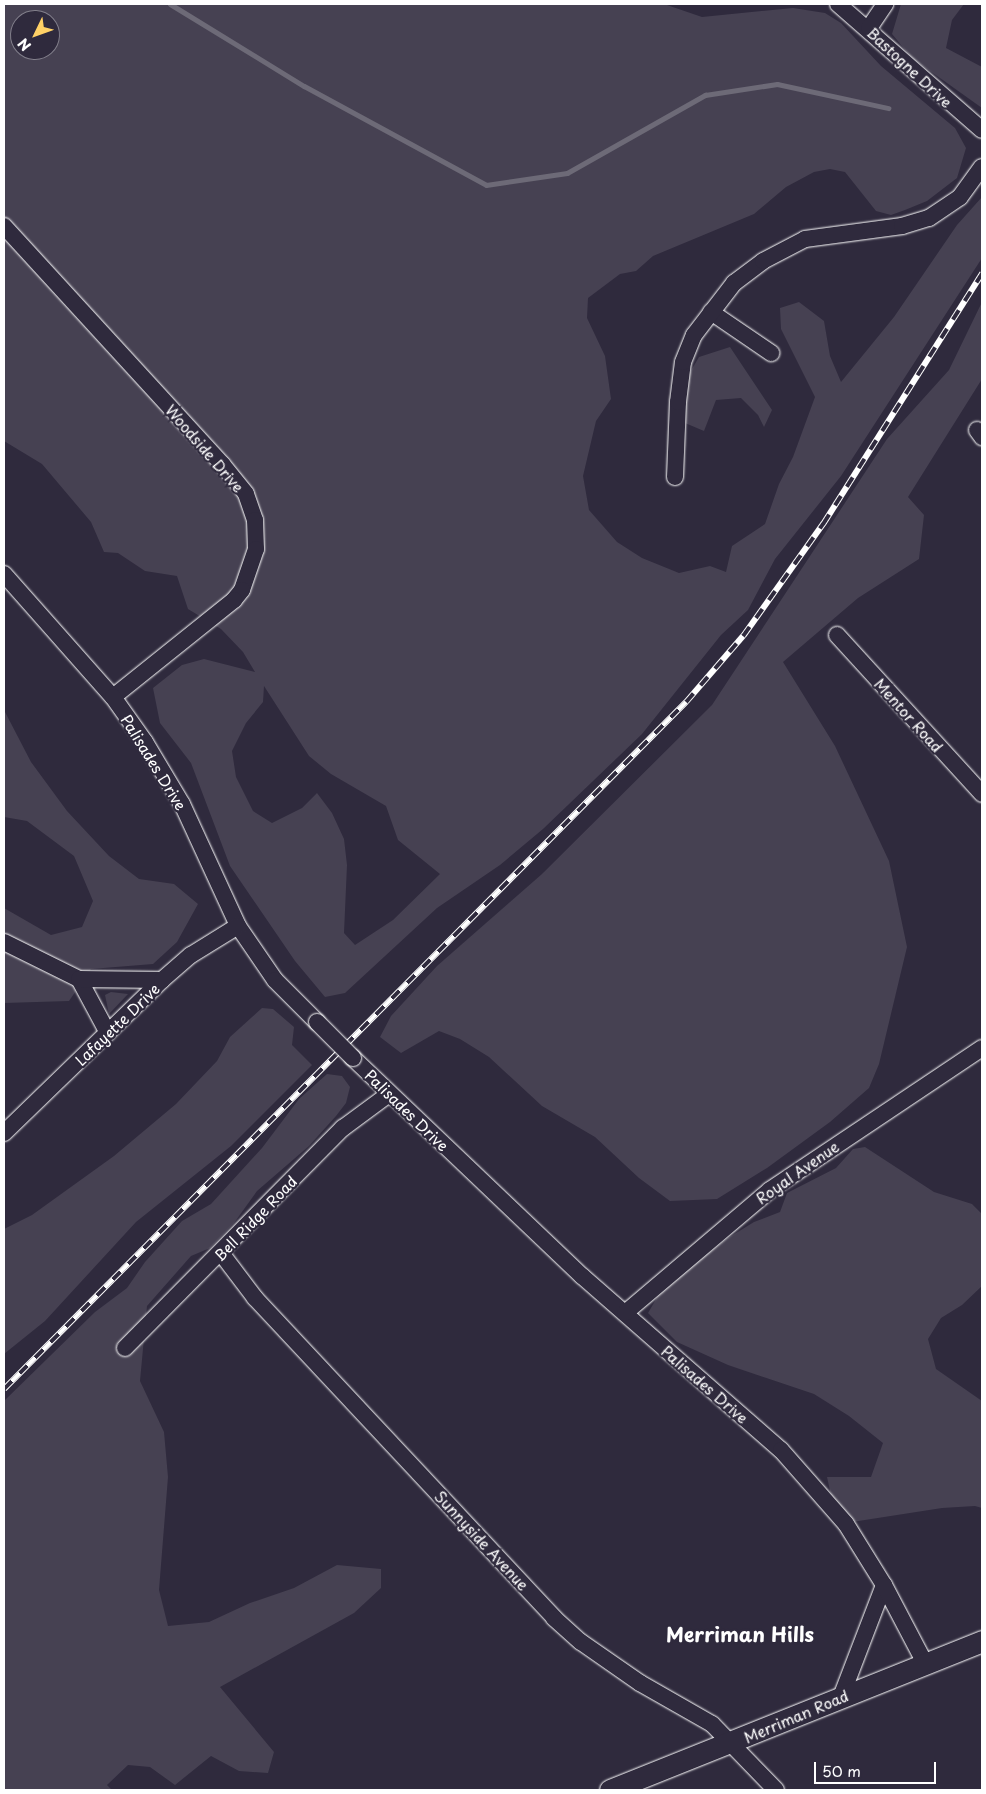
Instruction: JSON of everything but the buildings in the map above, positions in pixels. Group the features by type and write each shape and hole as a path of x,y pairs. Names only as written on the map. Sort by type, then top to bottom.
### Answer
{"main road":[{"name":"Merriman Road","path":"610,1790 732,1743 982,1641"}],"street":[{"name":"Bastogne Drive","path":"838,4 869,28 952,106 982,130"},
{"path":"869,28 885,4"},
{"path":"676,477 682,369 694,335 742,276 805,239 902,226 929,218 960,196 982,167"},
{"name":"Woodside Drive","path":"4,226 222,464 246,494 255,520 256,549 253,564 238,595 113,697"},
{"path":"711,312 771,353"},
{"name":"Palisades Drive","path":"4,574 113,697 145,742 182,804 238,926 276,980 484,1186 781,1450 846,1524 884,1586 925,1663"},
{"name":"Mentor Road","path":"837,635 982,794"},
{"name":"Lafayette Drive","path":"5,1131 162,980 191,955 238,926"},
{"path":"4,942 79,979 162,980"},
{"path":"79,979 108,1033"},
{"name":"Royal Avenue","path":"625,1313 770,1190 982,1048"},
{"name":"Bell Ridge Road","path":"125,1348 343,1128 389,1094"},
{"name":"Sunnyside Avenue","path":"221,1253 255,1298 554,1618 581,1642 640,1683 712,1724 776,1790"},
{"path":"841,1697 884,1586"}],"shaded area":[{"path":"4,4 664,4 702,17 793,8 825,13 841,23 881,66 955,128 966,148 957,178 927,201 891,215 876,211 845,172 830,169 814,172 786,187 754,214 653,256 636,271 620,274 588,298 587,318 605,356 611,399 596,421 583,476 589,510 617,542 642,558 679,573 710,566 726,572 732,546 765,524 779,484 793,457 815,397 781,329 780,308 799,302 824,321 830,356 841,382 894,317 957,225 982,197 982,258 841,476 775,559 748,610 721,635 642,734 543,829 500,865 437,908 345,993 325,997 295,961 230,866 191,763 160,723 153,688 182,665 204,659 255,672 243,652 221,629 188,609 177,576 145,571 118,553 104,552 91,522 42,464 4,441","holes":["264,686 309,756 331,774 386,806 398,840 440,874 393,920 355,945 344,933 347,865 344,839 332,813 317,793 302,808 272,823 253,811 236,777 232,751 246,723 263,702"]},
{"path":"901,4 964,4 952,20 946,48 982,67 982,108 912,58 892,34"},
{"path":"982,302 982,379 908,497 924,515 919,559 858,598 783,662 835,746 889,861 907,947 879,1064 869,1088 830,1122 767,1168 717,1199 670,1201 639,1178 595,1137 542,1106 489,1057 460,1039 439,1031 401,1053 380,1037 391,1016 437,966 542,874 712,705 887,439 949,370"},
{"path":"730,347 772,410 764,427 758,415 741,398 716,400 704,431 685,423 682,386 699,357"},
{"path":"4,710 31,762 67,811 109,856 139,879 174,884 198,904 177,942 153,964 91,969 69,1001 4,1003 4,908 51,935 82,927 93,901 74,856 27,821 4,817"},
{"path":"111,992 128,994 109,1014 105,995"},
{"path":"262,1008 273,1009 294,1027 292,1045 312,1065 231,1146 136,1222 45,1321 4,1354 4,1229 32,1215 114,1156 176,1104 217,1061 230,1037"},
{"path":"327,1074 342,1076 350,1087 346,1103 336,1116 309,1146 257,1191 234,1223 210,1248 191,1256 147,1306 140,1381 164,1432 168,1477 159,1590 168,1626 209,1622 250,1603 294,1588 337,1565 381,1569 381,1588 354,1613 220,1687 274,1752 268,1773 239,1771 211,1756 175,1785 150,1767 128,1765 107,1785 112,1790 4,1790 4,1401 95,1312 127,1288 145,1262 182,1221 211,1204 262,1148 299,1099"},
{"path":"865,1147 934,1192 972,1204 982,1214 982,1286 962,1305 941,1318 928,1339 936,1369 982,1401 982,1508 975,1506 942,1508 852,1522 834,1509 827,1477 871,1477 883,1443 849,1416 814,1394 728,1365 677,1342 648,1313 662,1289 728,1238 754,1222 780,1212 787,1193 836,1168 853,1149"}],"waterway":[{"path":"170,4 304,86 486,185 567,173 705,95 777,84 888,108"}],"railway":[{"path":"4,1389 686,702 743,636 823,524 982,273"}],"district":[{"name":"Merriman Hills","path":"740,1634"}]}
